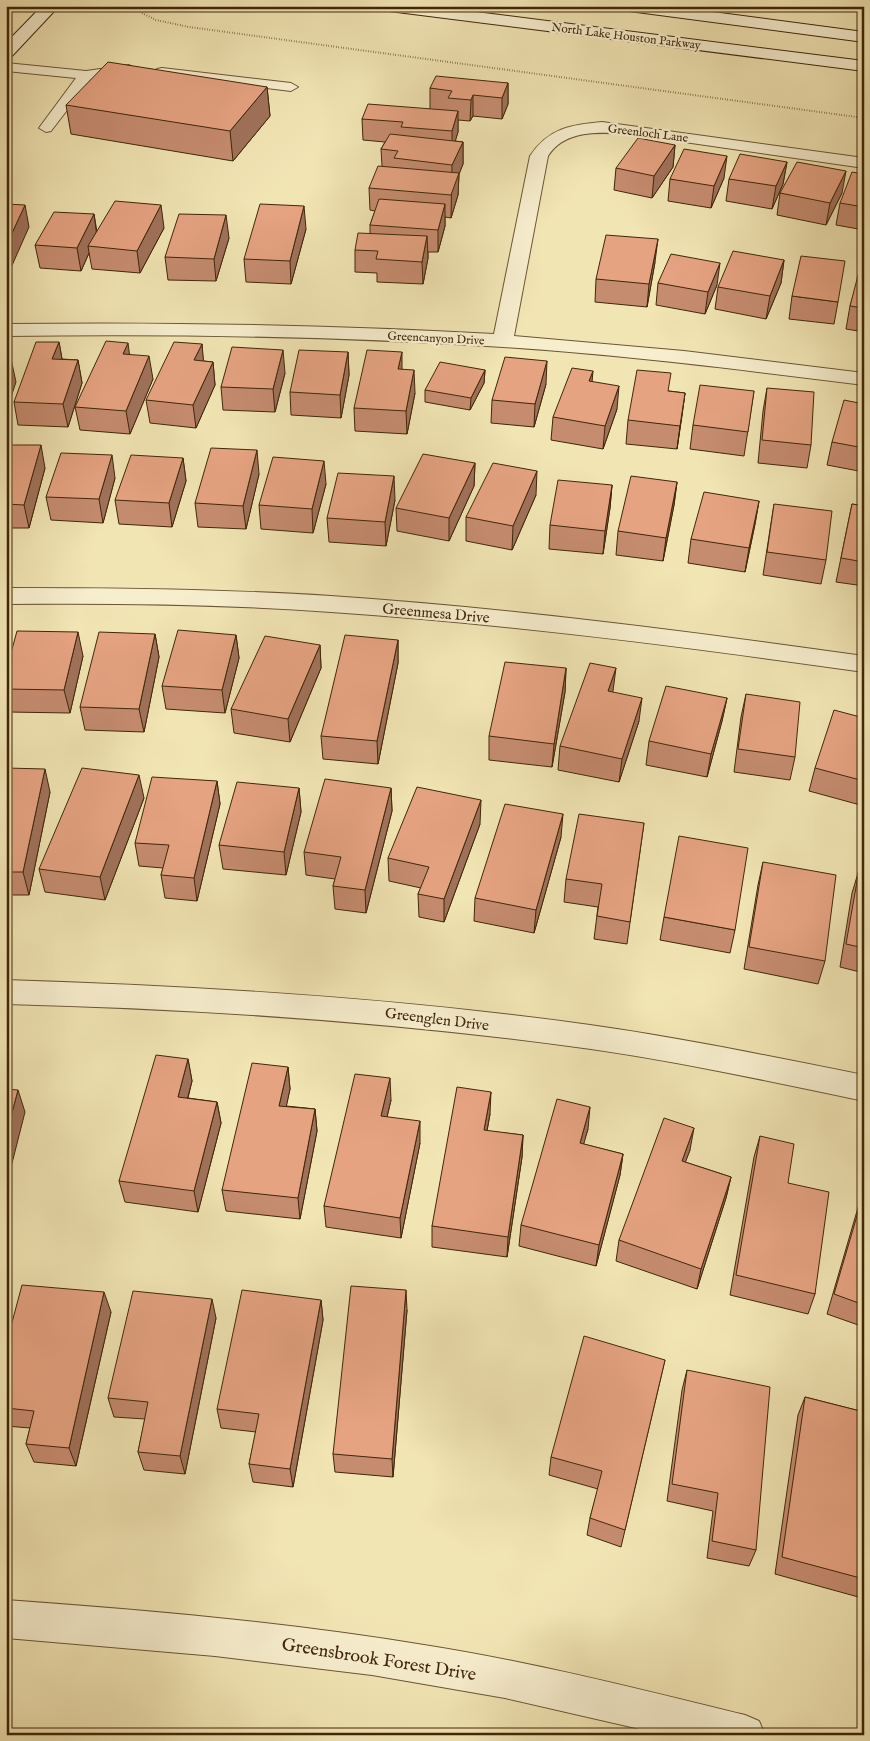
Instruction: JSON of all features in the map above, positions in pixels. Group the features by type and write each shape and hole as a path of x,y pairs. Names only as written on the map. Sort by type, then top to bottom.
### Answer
{"street":[{"path":"6,52 52,6"},
{"name":"North Lake Houston Parkway","path":"389,6 864,66"},
{"name":"North Lake Houston Parkway","path":"629,6 864,37"},
{"name":"Greenloch Lane","path":"503,341 539,156 547,144 562,136 579,129 629,129 864,163"},
{"name":"Greencanyon Drive","path":"6,330 214,330 503,341 614,350 864,379"},
{"name":"Greenmesa Drive","path":"6,596 196,598 342,605 540,621 691,639 864,664"},
{"name":"Greenglen Drive","path":"6,992 118,994 371,1011 591,1037 735,1061 864,1088"},
{"name":"Greensbrook Forest Drive","path":"6,1619 106,1625 267,1641 426,1664 604,1700 745,1735"}],"lane":[{"path":"6,67 86,74 131,68 291,87"},
{"path":"46,128 86,74"}],"path":[{"path":"140,6 142,14 156,20 189,26 864,118"}],"building":[{"path":"108,62 267,87 230,131 66,105"},
{"path":"436,76 508,83 502,98 473,95 471,100 448,98 452,91 430,88"},
{"path":"368,104 458,111 452,131 401,127 403,122 362,119"},
{"path":"390,134 463,142 452,165 394,158 398,151 381,149"},
{"path":"638,138 675,145 654,176 616,168"},
{"path":"684,149 727,156 714,186 670,179"},
{"path":"740,154 787,162 776,186 729,179"},
{"path":"797,162 846,171 830,203 780,193"},
{"path":"378,166 459,173 451,195 369,188"},
{"path":"852,172 864,174 864,207 840,203"},
{"path":"379,199 445,204 438,230 370,225"},
{"path":"115,201 161,205 137,251 88,246"},
{"path":"6,204 25,205 6,246"},
{"path":"260,204 304,206 290,261 244,259"},
{"path":"54,212 94,214 77,248 35,245"},
{"path":"179,214 226,215 214,259 165,257"},
{"path":"358,233 427,236 422,262 376,259 378,251 355,250"},
{"path":"606,235 658,239 649,284 596,279"},
{"path":"733,251 784,260 770,296 718,287"},
{"path":"671,254 720,263 708,292 658,283"},
{"path":"801,256 845,261 838,302 792,296"},
{"path":"862,260 864,260 864,308 850,306"},
{"path":"106,341 128,343 123,354 149,356 126,411 75,407"},
{"path":"36,342 59,342 52,359 78,360 63,404 14,402"},
{"path":"174,342 202,344 194,360 213,362 193,405 146,400"},
{"path":"232,347 283,350 273,389 221,387"},
{"path":"299,350 348,352 340,395 290,392"},
{"path":"367,350 402,352 398,369 414,370 406,411 354,408"},
{"path":"505,357 547,361 535,404 492,400"},
{"path":"6,359 11,359 6,374"},
{"path":"440,362 485,370 471,398 425,390"},
{"path":"572,368 593,371 589,381 619,386 605,426 553,417"},
{"path":"637,370 671,373 668,391 685,393 680,426 628,420"},
{"path":"700,385 754,391 748,432 693,425"},
{"path":"767,388 814,392 811,445 762,440"},
{"path":"844,400 864,404 864,448 832,442"},
{"path":"6,445 41,445 24,505 6,504"},
{"path":"211,448 257,450 243,506 195,503"},
{"path":"61,453 112,455 99,499 46,497"},
{"path":"423,454 475,463 449,518 396,508"},
{"path":"131,455 183,458 169,503 115,500"},
{"path":"273,457 324,461 312,509 259,505"},
{"path":"493,463 537,471 513,526 466,517"},
{"path":"338,473 394,476 385,522 327,518"},
{"path":"631,476 677,482 666,538 618,531"},
{"path":"558,480 612,485 605,531 550,525"},
{"path":"704,492 759,501 749,548 691,539"},
{"path":"774,504 832,511 826,560 767,552"},
{"path":"852,504 864,506 864,562 841,558"},
{"path":"178,630 236,635 222,690 162,686"},
{"path":"17,631 78,632 64,690 6,689 6,671"},
{"path":"99,632 155,634 139,709 80,707"},
{"path":"345,635 398,640 377,741 321,736"},
{"path":"265,636 320,645 288,719 231,709"},
{"path":"505,662 566,668 554,744 489,736"},
{"path":"590,663 616,668 608,691 642,698 622,759 560,746"},
{"path":"666,686 727,698 711,754 649,741"},
{"path":"746,694 800,702 795,757 738,749"},
{"path":"834,710 864,718 864,781 815,768"},
{"path":"6,768 45,769 23,872 6,872"},
{"path":"82,768 139,775 100,877 39,869"},
{"path":"152,777 217,781 194,878 161,875 169,845 135,843"},
{"path":"325,779 391,788 365,890 333,886 341,857 304,852"},
{"path":"237,782 299,788 284,852 219,845"},
{"path":"417,787 481,800 444,899 418,894 429,867 388,858"},
{"path":"505,804 563,814 536,910 475,898"},
{"path":"579,814 644,823 630,922 597,916 602,884 566,879"},
{"path":"679,836 748,848 735,930 664,917"},
{"path":"763,862 836,875 825,961 749,947"},
{"path":"859,870 864,871 864,948 846,944"},
{"path":"156,1055 188,1059 178,1097 217,1102 194,1191 119,1181"},
{"path":"252,1063 288,1067 279,1106 315,1109 298,1198 222,1190"},
{"path":"355,1074 390,1078 381,1116 420,1121 400,1218 324,1206"},
{"path":"457,1087 491,1092 484,1130 523,1135 508,1237 432,1226"},
{"path":"6,1089 18,1090 6,1135"},
{"path":"557,1099 590,1107 580,1143 623,1154 599,1245 521,1225"},
{"path":"664,1118 694,1128 682,1161 731,1177 701,1269 619,1240"},
{"path":"760,1136 794,1144 788,1183 829,1192 815,1294 736,1275"},
{"path":"864,1192 864,1305 834,1294"},
{"path":"22,1285 104,1292 69,1448 26,1444 34,1411 6,1408 6,1345"},
{"path":"351,1286 406,1290 392,1459 333,1454"},
{"path":"242,1290 321,1300 290,1469 249,1464 259,1414 217,1409"},
{"path":"133,1291 212,1299 180,1456 138,1452 148,1402 108,1398"},
{"path":"584,1336 665,1360 625,1530 590,1518 602,1471 551,1457"},
{"path":"687,1370 770,1387 756,1550 712,1541 718,1493 672,1484"},
{"path":"805,1397 864,1412 864,1579 782,1557"}]}
